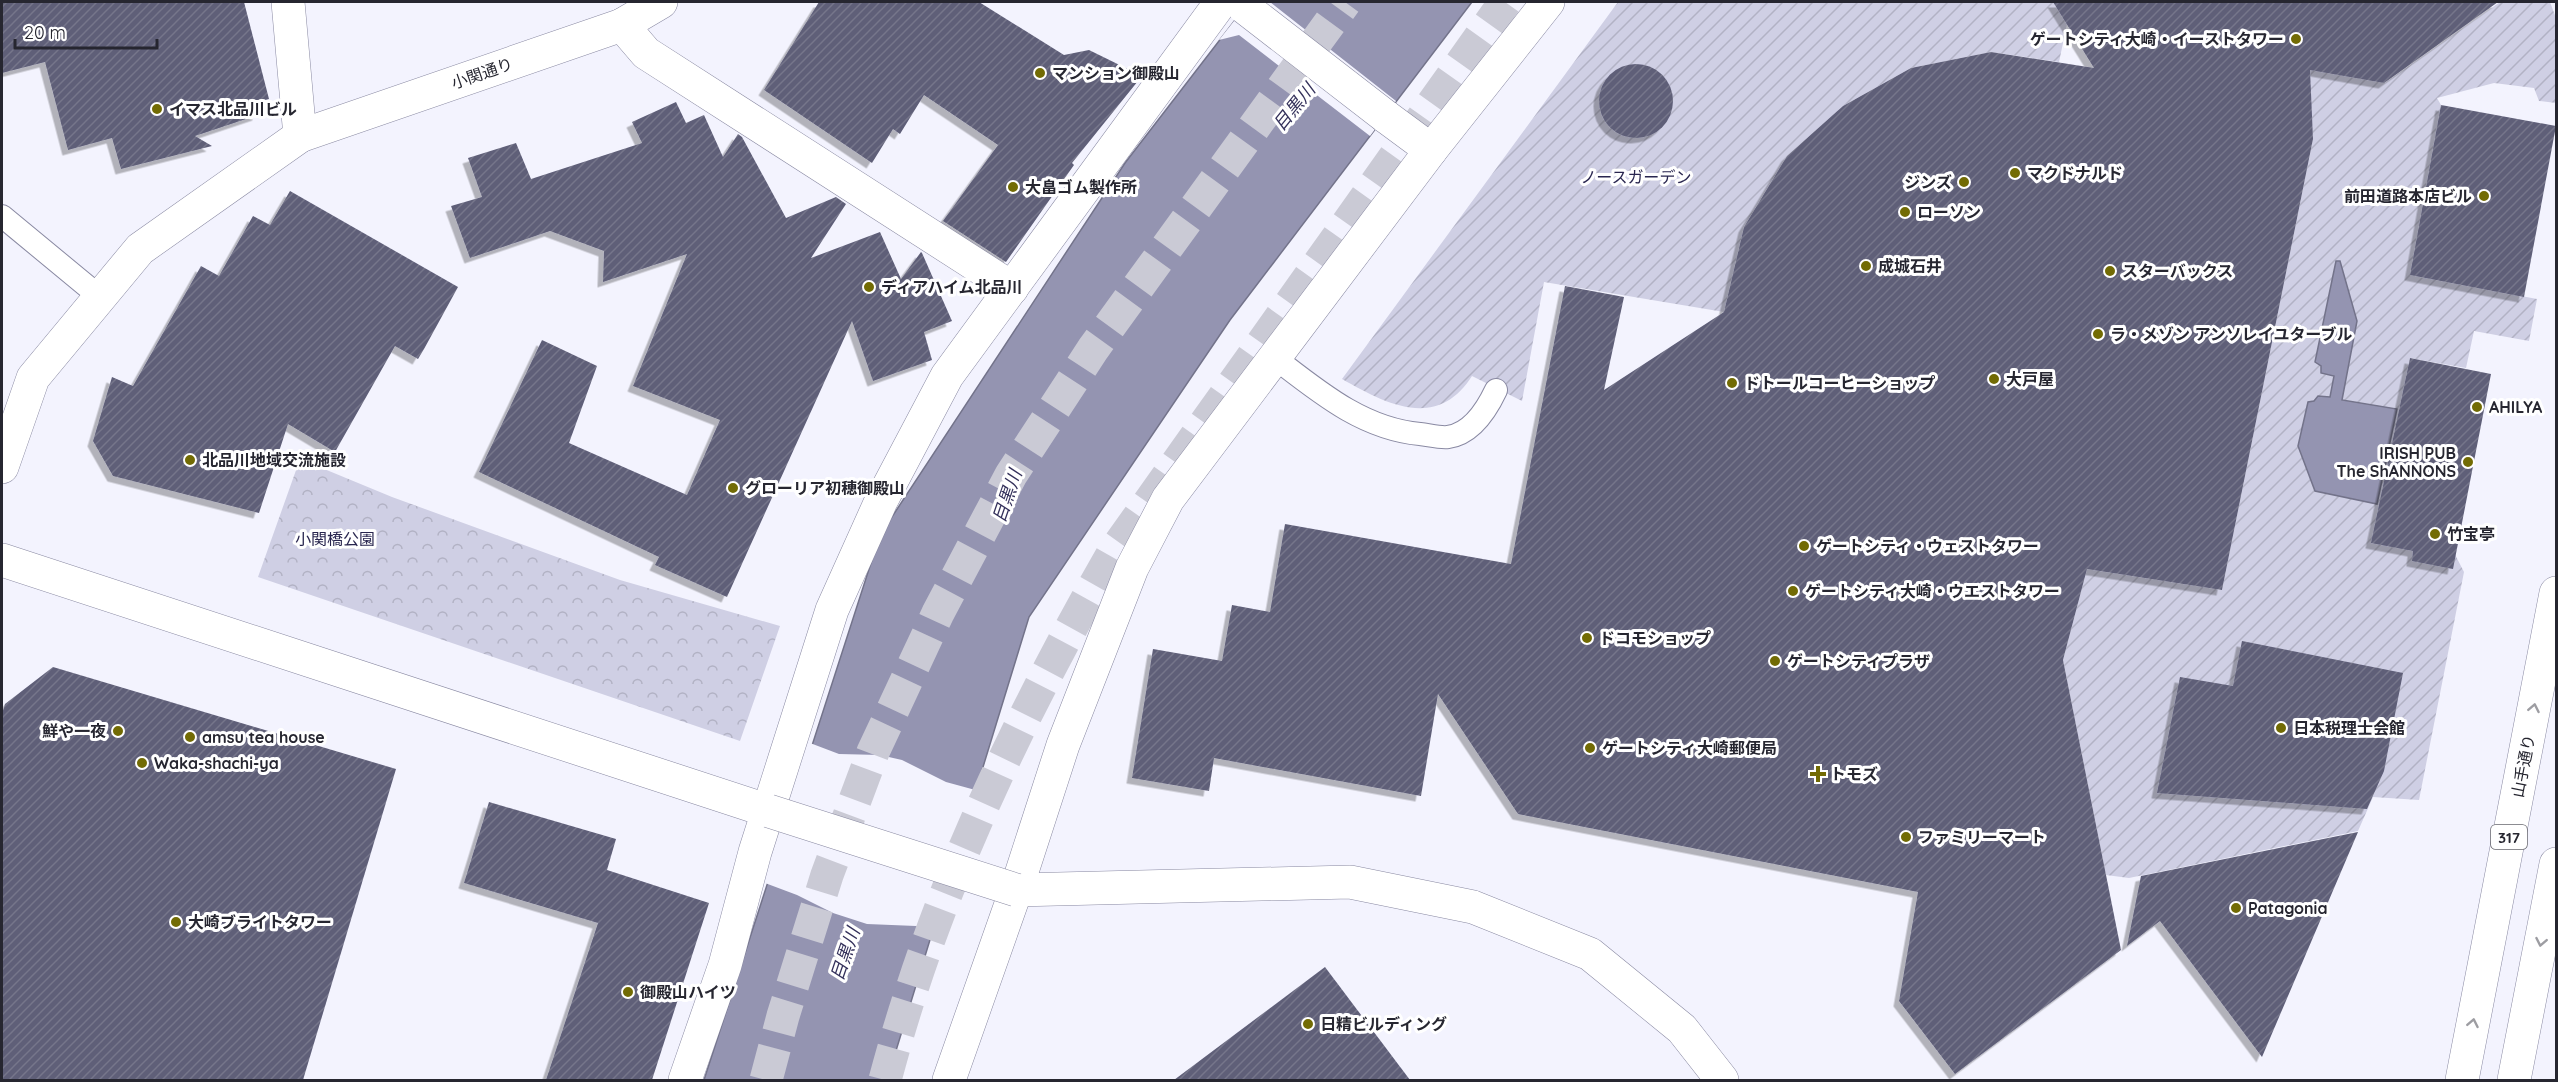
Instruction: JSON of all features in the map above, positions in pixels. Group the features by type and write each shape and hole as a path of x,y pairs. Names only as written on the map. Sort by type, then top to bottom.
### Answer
{"street":[{"path":"288,2 300,136"},
{"name":"小関通り","path":"2,467 33,378 140,249 300,136 661,2"},
{"path":"949,1080 1016,890 1063,745 1132,568 1168,499 1431,150 1548,2"},
{"path":"685,1080 725,965 769,811 832,610 881,501 947,376 1012,288 1234,3 1431,150"},
{"path":"626,15 645,53 1012,288"},
{"path":"2,560 1016,890 1350,882 1473,907 1590,954 1682,1029 1722,1080"},
{"name":"山手通り","path":"2462,1080 2556,593"},
{"path":"2514,1080 2556,864"}],"lane":[{"path":"2,216 100,297"},
{"path":"1275,358 1349,412 1382,428 1415,434 1449,437 1472,426 1489,405 1496,390"}],"green space":[{"name":"ノースガーデン","path":"1618,2 2053,2 2067,24 2059,62 1991,52 1911,68 1843,106 1787,156 1744,227 1724,312 1544,282 1522,401 1472,376 1458,393 1443,403 1427,408 1410,408 1376,397 1342,379"},
{"path":"2500,2 2550,2 2556,18 2556,103 2539,101 2534,88 2494,83 2437,98 2441,105 2410,275 2537,299 2529,341 2474,331 2466,368 2410,358 2383,487 2425,496 2464,572 2419,800 2373,797 2358,831 2129,878 2106,875 2063,660 2087,569 2222,590 2313,139 2307,69 2385,83"},
{"name":"小関橋公園","path":"300,459 392,497 620,580 780,626 740,741 258,577"}],"water":[{"name":"目黒川","path":"1249,2 1472,2 1230,320 1029,617 887,1080 704,1080 880,535 1125,163"},
{"path":"2336,261 2340,261 2357,321 2342,400 2397,409 2377,504 2315,491 2298,446 2308,402 2314,401 2318,396 2330,397 2334,376 2321,373 2321,366 2315,362"}],"pier":[{"path":"1249,2 1270,2 1396,101 1370,136 1239,35 1219,40"},
{"path":"810,743 839,754 880,755 902,760 946,782 979,791 936,931 916,926 867,924 833,913 797,895 765,883"}],"building":[{"path":"2,2 244,2 269,99 254,103 258,115 195,136 212,146 121,169 112,138 68,150 45,62 2,73"},
{"path":"819,2 979,2 1064,55 1089,50 1142,76 1072,163 1074,165 1006,262 943,221 998,145 924,95 900,134 893,129 872,163 764,90"},
{"name":"ゲートシティ・ウェストタワー","path":"2053,2 2498,2 2384,83 2310,70 2313,139 2222,590 2087,569 2063,660 2121,950 1955,1074 1899,1001 1918,892 1518,814 1438,694 1421,796 1214,758 1209,791 1132,778 1153,649 1222,661 1232,605 1270,612 1285,524 1511,564 1565,286 1624,297 1604,390 1724,312 1744,227 1787,156 1843,106 1911,68 1991,52 2094,68"},
{"path":"1636,64 1650,67 1662,75 1670,87 1673,101 1670,115 1662,127 1650,135 1636,138 1622,135 1610,127 1602,115 1599,101 1602,87 1610,75 1622,67"},
{"path":"676,102 686,123 704,115 723,157 738,134 742,137 786,218 836,197 846,204 811,258 880,232 901,279 922,253 952,321 924,332 932,360 873,381 852,321 727,597 655,565 659,557 479,472 542,340 597,366 569,443 687,495 720,420 633,386 687,254 603,282 604,251 550,231 470,258 451,206 482,197 468,158 516,143 531,179 642,143 632,122"},
{"name":"前田道路本店ビル","path":"2441,105 2556,126 2524,297 2410,275"},
{"path":"290,191 458,287 418,359 395,346 335,452 288,424 259,513 113,476 93,441 112,377 133,386 201,266 219,276 253,216 270,225"},
{"path":"2410,358 2491,374 2453,569 2412,561 2413,551 2371,543"},
{"name":"日本税理士会館","path":"2242,641 2403,673 2384,771 2367,809 2157,793 2180,677 2233,686"},
{"name":"大崎ブライトタワー","path":"53,667 396,769 303,1080 2,1080 2,714 5,704"},
{"name":"御殿山ハイツ","path":"489,802 616,839 607,870 709,903 652,1080 546,1080 598,923 464,883"},
{"path":"2358,832 2262,1057 2160,921 2127,946 2141,876"},
{"name":"日精ビルディング","path":"1325,967 1410,1080 1174,1080"}],"tunnel":[{"path":"766,1080 783,1016 827,875 873,752 938,613 1011,475 1093,349 1345,2"},
{"path":"885,1080 928,943 981,809 1044,680 1113,553 1505,2"}],"place":[{"name":"ゲートシティ大崎・イーストタワー","path":"2296,39"},
{"name":"マンション御殿山","path":"1040,73"},
{"name":"イマス北品川ビル","path":"157,109"},
{"name":"マクドナルド","path":"2015,173"},
{"name":"ジンズ","path":"1964,182"},
{"name":"大畠ゴム製作所","path":"1013,187"},
{"name":"前田道路本店ビル","path":"2484,196"},
{"name":"ローソン","path":"1905,212"},
{"name":"成城石井","path":"1866,266"},
{"name":"スターバックス","path":"2110,271"},
{"name":"ディアハイム北品川","path":"869,287"},
{"name":"ラ・メゾン アンソレイユターブル","path":"2098,334"},
{"name":"大戸屋","path":"1994,379"},
{"name":"ドトールコーヒーショップ","path":"1732,383"},
{"name":"AHILYA","path":"2477,407"},
{"name":"北品川地域交流施設","path":"190,460"},
{"name":"IRISH PUB The ShANNONS","path":"2468,462"},
{"name":"グローリア初穂御殿山","path":"733,488"},
{"name":"竹宝亭","path":"2435,534"},
{"name":"ゲートシティ・ウェストタワー","path":"1804,546"},
{"name":"ゲートシティ大崎・ウエストタワー","path":"1793,591"},
{"name":"ドコモショップ","path":"1587,638"},
{"name":"ゲートシティプラザ","path":"1775,661"},
{"name":"日本税理士会館","path":"2281,728"},
{"name":"鮮や一夜","path":"118,731"},
{"name":"amsu tea house","path":"190,737"},
{"name":"ゲートシティ大崎郵便局","path":"1590,748"},
{"name":"Waka-shachi-ya","path":"142,763"},
{"name":"トモズ","path":"1818,774"},
{"name":"ファミリーマート","path":"1906,837"},
{"name":"Patagonia","path":"2236,908"},
{"name":"大崎ブライトタワー","path":"176,922"},
{"name":"御殿山ハイツ","path":"628,992"},
{"name":"日精ビルディング","path":"1308,1024"}]}
